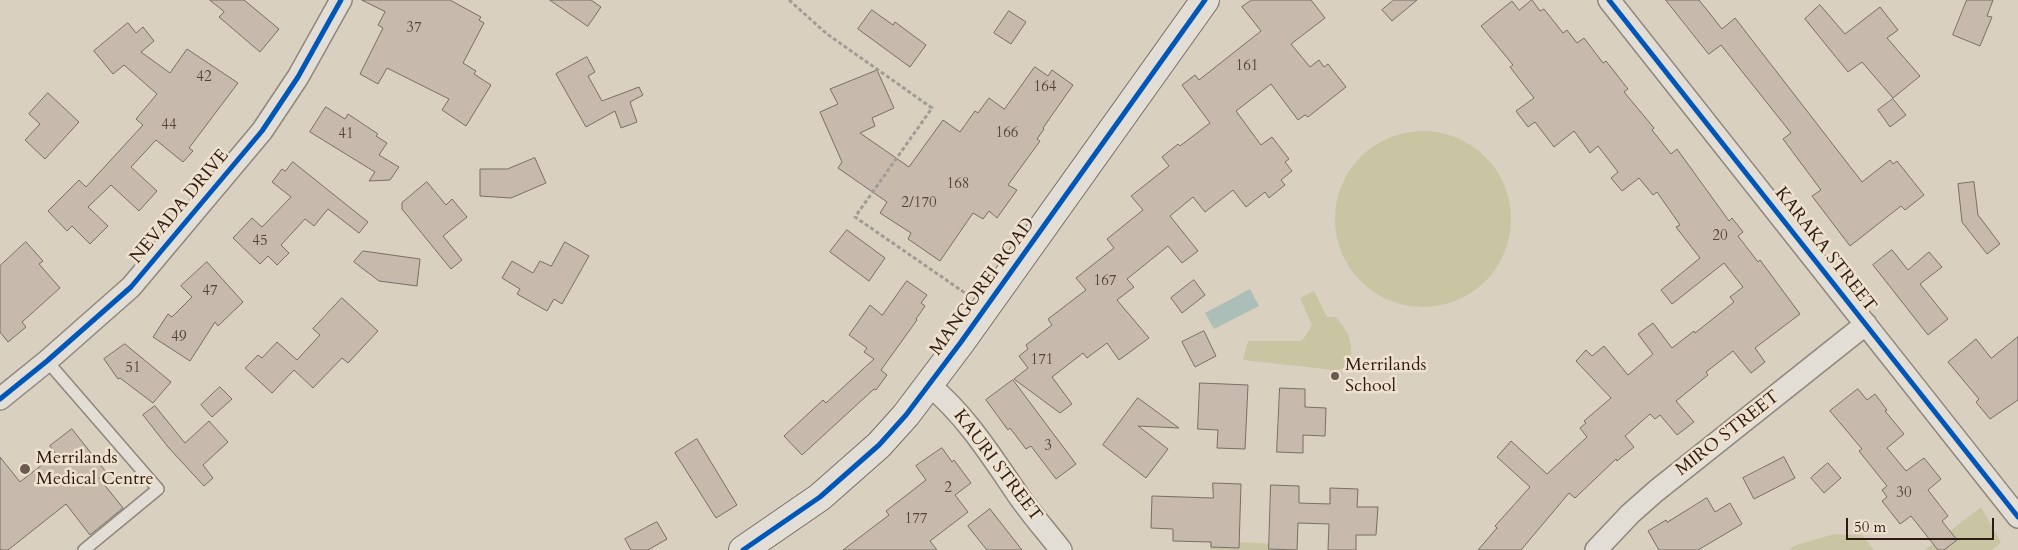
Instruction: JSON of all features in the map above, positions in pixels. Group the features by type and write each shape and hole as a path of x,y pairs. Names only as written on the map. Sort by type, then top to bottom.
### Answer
{"main road":[{"name":"MANGOREI ROAD","path":"743,550 820,497 873,451 906,415 986,308 1205,0"}],"street":[{"name":"NEVADA DRIVE","path":"0,399 47,361 131,287 262,130 298,77 341,0"},
{"name":"KARAKA STREET","path":"1610,0 2018,517"},
{"name":"MIRO STREET","path":"1596,550 1630,514 1656,491 1866,324"},
{"name":"KAURI STREET","path":"929,385 944,397 1061,550"}],"lane":[{"path":"47,361 158,489 84,550"}],"path":[{"path":"789,0 827,34 932,108 855,217 986,308"}],"shaded area":[{"path":"1423,131 1457,138 1479,151 1491,163 1504,185 1511,219 1504,253 1491,275 1479,287 1457,300 1423,307 1389,300 1367,287 1355,275 1342,253 1335,219 1342,185 1355,163 1367,151 1389,138"},
{"path":"1250,289 1259,306 1214,329 1205,313"},
{"path":"1314,291 1327,317 1336,317 1348,335 1351,345 1351,367 1334,370 1243,360 1248,341 1300,341 1304,338 1312,325 1300,298"},
{"path":"1981,507 2001,542 1992,550 1925,550"},
{"path":"1834,534 1862,535 1874,550 1789,550 1794,546"},
{"path":"1210,541 1282,544 1282,550 1210,550"}],"building":[{"path":"210,0 244,0 279,29 260,52 219,17 224,12"},
{"path":"362,0 450,0 481,17 479,20 484,23 463,63 476,71 474,74 491,85 466,126 442,110 449,99 387,68 378,84 360,74 383,28 378,25 385,12"},
{"path":"550,0 591,0 601,7 588,26"},
{"path":"1252,0 1311,0 1325,18 1291,44 1310,67 1319,60 1324,67 1328,64 1346,87 1308,117 1305,115 1298,120 1271,84 1236,111 1261,145 1272,137 1289,159 1285,162 1292,171 1281,180 1285,185 1269,198 1265,192 1246,207 1233,190 1205,212 1193,197 1170,216 1198,251 1182,263 1168,246 1127,279 1134,287 1117,300 1149,338 1119,360 1107,343 1087,358 1083,353 1052,377 1072,404 1060,413 1014,379 1028,368 1019,356 1028,349 1026,345 1052,325 1048,319 1086,290 1076,278 1114,248 1107,239 1143,210 1131,196 1169,166 1162,157 1210,123 1182,85 1195,75 1199,80 1261,31 1242,7"},
{"path":"1394,0 1417,0 1392,21 1382,10"},
{"path":"1532,0 1540,11 1544,9 1563,33 1567,30 1577,43 1584,38 1603,63 1606,61 1628,89 1624,92 1654,128 1652,130 1671,154 1677,149 1729,221 1732,218 1743,232 1738,236 1758,262 1760,260 1800,314 1755,348 1765,362 1751,373 1733,351 1706,372 1708,375 1676,401 1694,422 1677,435 1660,415 1655,419 1650,414 1625,436 1634,447 1617,461 1616,459 1575,498 1569,493 1521,550 1478,550 1497,528 1495,526 1530,487 1497,457 1511,441 1547,474 1587,437 1580,428 1586,423 1584,421 1611,398 1576,361 1586,350 1592,356 1604,346 1628,375 1653,354 1638,334 1653,323 1672,348 1694,331 1695,333 1734,302 1730,297 1743,287 1724,263 1672,304 1661,290 1700,258 1676,227 1680,225 1657,192 1653,195 1639,178 1622,191 1611,178 1618,172 1598,146 1590,153 1574,131 1554,147 1535,122 1528,127 1516,111 1534,98 1510,67 1513,65 1481,26 1512,1 1519,10"},
{"path":"1666,0 1699,0 1722,29 1735,18 1862,182 1890,160 1893,164 1897,161 1924,195 1905,210 1901,206 1850,246 1812,196 1821,190 1783,139 1791,133 1721,45 1709,54"},
{"path":"1967,0 1993,0 1987,16 1992,17 1980,46 1953,35"},
{"path":"1820,5 1845,34 1880,7 1898,30 1887,38 1920,76 1893,98 1862,62 1848,72 1805,19"},
{"path":"872,10 893,25 895,22 926,45 910,67 858,29"},
{"path":"1009,11 1026,22 1011,44 994,33"},
{"path":"128,23 136,33 143,27 154,41 141,52 170,73 187,49 238,83 189,148 193,151 183,162 156,140 131,167 157,191 139,211 111,185 88,207 108,226 90,244 72,226 67,231 48,211 79,180 86,187 143,125 136,119 157,94 124,65 113,74 94,51"},
{"path":"587,57 595,72 588,76 602,101 639,87 643,95 630,102 637,122 621,128 615,111 586,127 556,74"},
{"path":"1035,67 1048,76 1052,70 1073,85 1043,128 1037,139 1040,141 1008,185 1017,190 997,218 989,211 983,219 973,213 940,261 908,239 911,233 880,213 887,202 838,168 842,162 820,112 838,104 830,89 877,70 894,108 872,118 875,126 860,133 909,167 943,120 960,132 975,111 978,113 989,98 1004,109"},
{"path":"48,93 79,122 45,159 25,140 40,124 29,114"},
{"path":"1893,99 1906,115 1890,127 1878,110"},
{"path":"326,107 345,119 348,114 378,134 376,136 387,143 379,155 399,167 390,180 369,181 375,172 310,132"},
{"path":"535,158 546,183 511,198 480,196 480,169 507,169"},
{"path":"293,162 368,222 359,233 328,209 314,226 305,219 281,245 289,253 277,265 268,256 260,264 233,238 252,218 262,227 291,197 272,182 282,169 285,171"},
{"path":"427,182 446,205 452,199 467,217 443,236 462,260 451,269 402,209 402,203"},
{"path":"1974,182 1978,215 2000,244 1987,254 1962,222 1958,184"},
{"path":"847,230 885,258 869,281 830,252"},
{"path":"26,242 43,261 39,264 60,288 22,322 26,327 8,342 0,332 0,266"},
{"path":"565,242 589,256 562,304 554,299 547,311 517,294 520,289 502,278 512,261 533,273 540,261 551,266"},
{"path":"1892,250 1908,270 1929,252 1942,267 1920,284 1948,319 1928,335 1873,265"},
{"path":"363,251 420,259 417,286 379,281 354,262"},
{"path":"207,262 243,302 218,326 215,322 190,361 153,337 168,314 172,317 192,297 181,286"},
{"path":"1194,280 1205,295 1182,313 1171,298"},
{"path":"907,281 927,295 921,303 925,306 881,370 887,375 876,390 874,389 802,455 784,436 823,400 826,403 874,359 864,352 867,348 849,335 870,305 882,315"},
{"path":"342,298 378,331 348,363 342,358 313,388 294,370 272,393 245,368 258,355 262,358 277,342 297,360 320,335 313,329"},
{"path":"1204,331 1216,356 1195,367 1182,342"},
{"path":"2018,337 2018,400 1990,419 1976,402 1979,399 1948,362 1976,339 1991,358"},
{"path":"125,344 171,382 153,403 120,378 118,379 104,359"},
{"path":"1013,380 1076,464 1056,479 1031,446 1026,449 1010,428 1008,430 986,400"},
{"path":"1200,383 1248,385 1245,449 1217,448 1218,430 1198,429"},
{"path":"220,387 232,399 212,417 201,405"},
{"path":"1280,388 1305,389 1305,407 1326,408 1325,436 1303,435 1303,453 1277,452"},
{"path":"1858,389 1867,400 1875,394 1887,410 1885,411 1904,434 1887,448 1906,471 1924,458 1941,479 1928,490 1948,516 1942,521 1957,540 1944,550 1938,550 1911,516 1900,524 1882,501 1887,497 1882,490 1887,486 1859,451 1862,449 1830,411"},
{"path":"1138,398 1179,428 1138,426 1168,449 1146,478 1103,445"},
{"path":"155,406 185,443 209,421 228,442 203,465 213,478 204,486 168,447 143,415"},
{"path":"72,429 106,472 99,478 123,508 90,535 66,504 8,550 0,550 0,457 20,482 56,454 50,446"},
{"path":"697,439 737,505 716,518 675,453"},
{"path":"942,448 952,462 954,460 971,483 955,495 968,512 930,541 937,550 843,550 889,515 886,511 926,480 916,466"},
{"path":"1784,457 1795,478 1754,499 1743,478"},
{"path":"1828,463 1841,478 1824,493 1811,478"},
{"path":"1213,483 1241,484 1239,548 1211,547 1211,542 1173,541 1173,529 1151,528 1152,496 1213,498"},
{"path":"1271,485 1299,486 1299,503 1330,504 1330,488 1358,489 1357,507 1378,507 1376,535 1356,535 1356,550 1328,550 1329,524 1298,523 1297,550 1269,549"},
{"path":"1707,498 1715,512 1730,503 1742,524 1698,550 1659,550 1648,531"},
{"path":"990,509 1022,550 987,550 974,534 968,526"},
{"path":"657,522 667,539 648,550 631,550 625,539"}],"cycle path":[{"path":"0,399 47,361 131,287 262,131 298,77 341,0"},
{"path":"743,550 820,497 879,445 906,415 961,342 1205,0"},
{"path":"1609,0 2018,517"}],"place":[{"name":"Merrilands School","path":"1335,376"},
{"name":"Merrilands Medical Centre","path":"25,469"}]}
